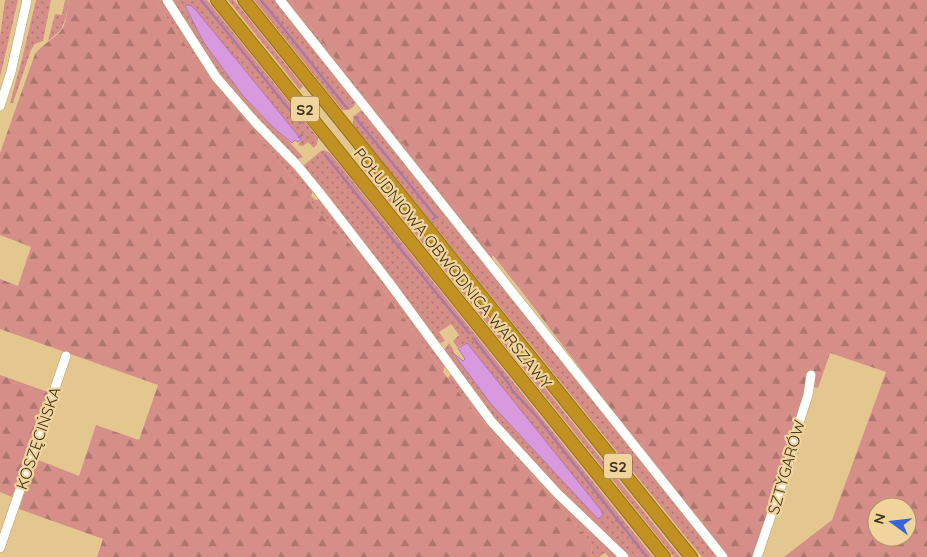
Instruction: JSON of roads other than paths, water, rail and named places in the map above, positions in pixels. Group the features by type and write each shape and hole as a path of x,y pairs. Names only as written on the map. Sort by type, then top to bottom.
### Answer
{"highway":[{"name":"POŁUDNIOWA OBWODNICA WARSZAWY","path":"217,0 664,557"},
{"name":"POŁUDNIOWA OBWODNICA WARSZAWY","path":"244,0 691,557"}],"street":[{"path":"0,106 28,0"},
{"path":"166,0 216,77 256,124 297,165 338,216 491,421 557,493 624,557"},
{"path":"280,0 723,557"},
{"name":"KOSZĘCIŃSKA","path":"0,548 66,356"},
{"name":"SZTYGARÓW","path":"757,557 787,469 793,442 808,394 811,375"}],"waterway":[{"path":"201,0 300,123"},
{"path":"261,0 346,107"},
{"path":"355,117 436,217 433,219"},
{"path":"325,155 398,246"},
{"path":"400,244 398,246 469,333"},
{"path":"473,338 512,390 537,417 617,519"},
{"path":"616,521 617,519 647,557"}]}
